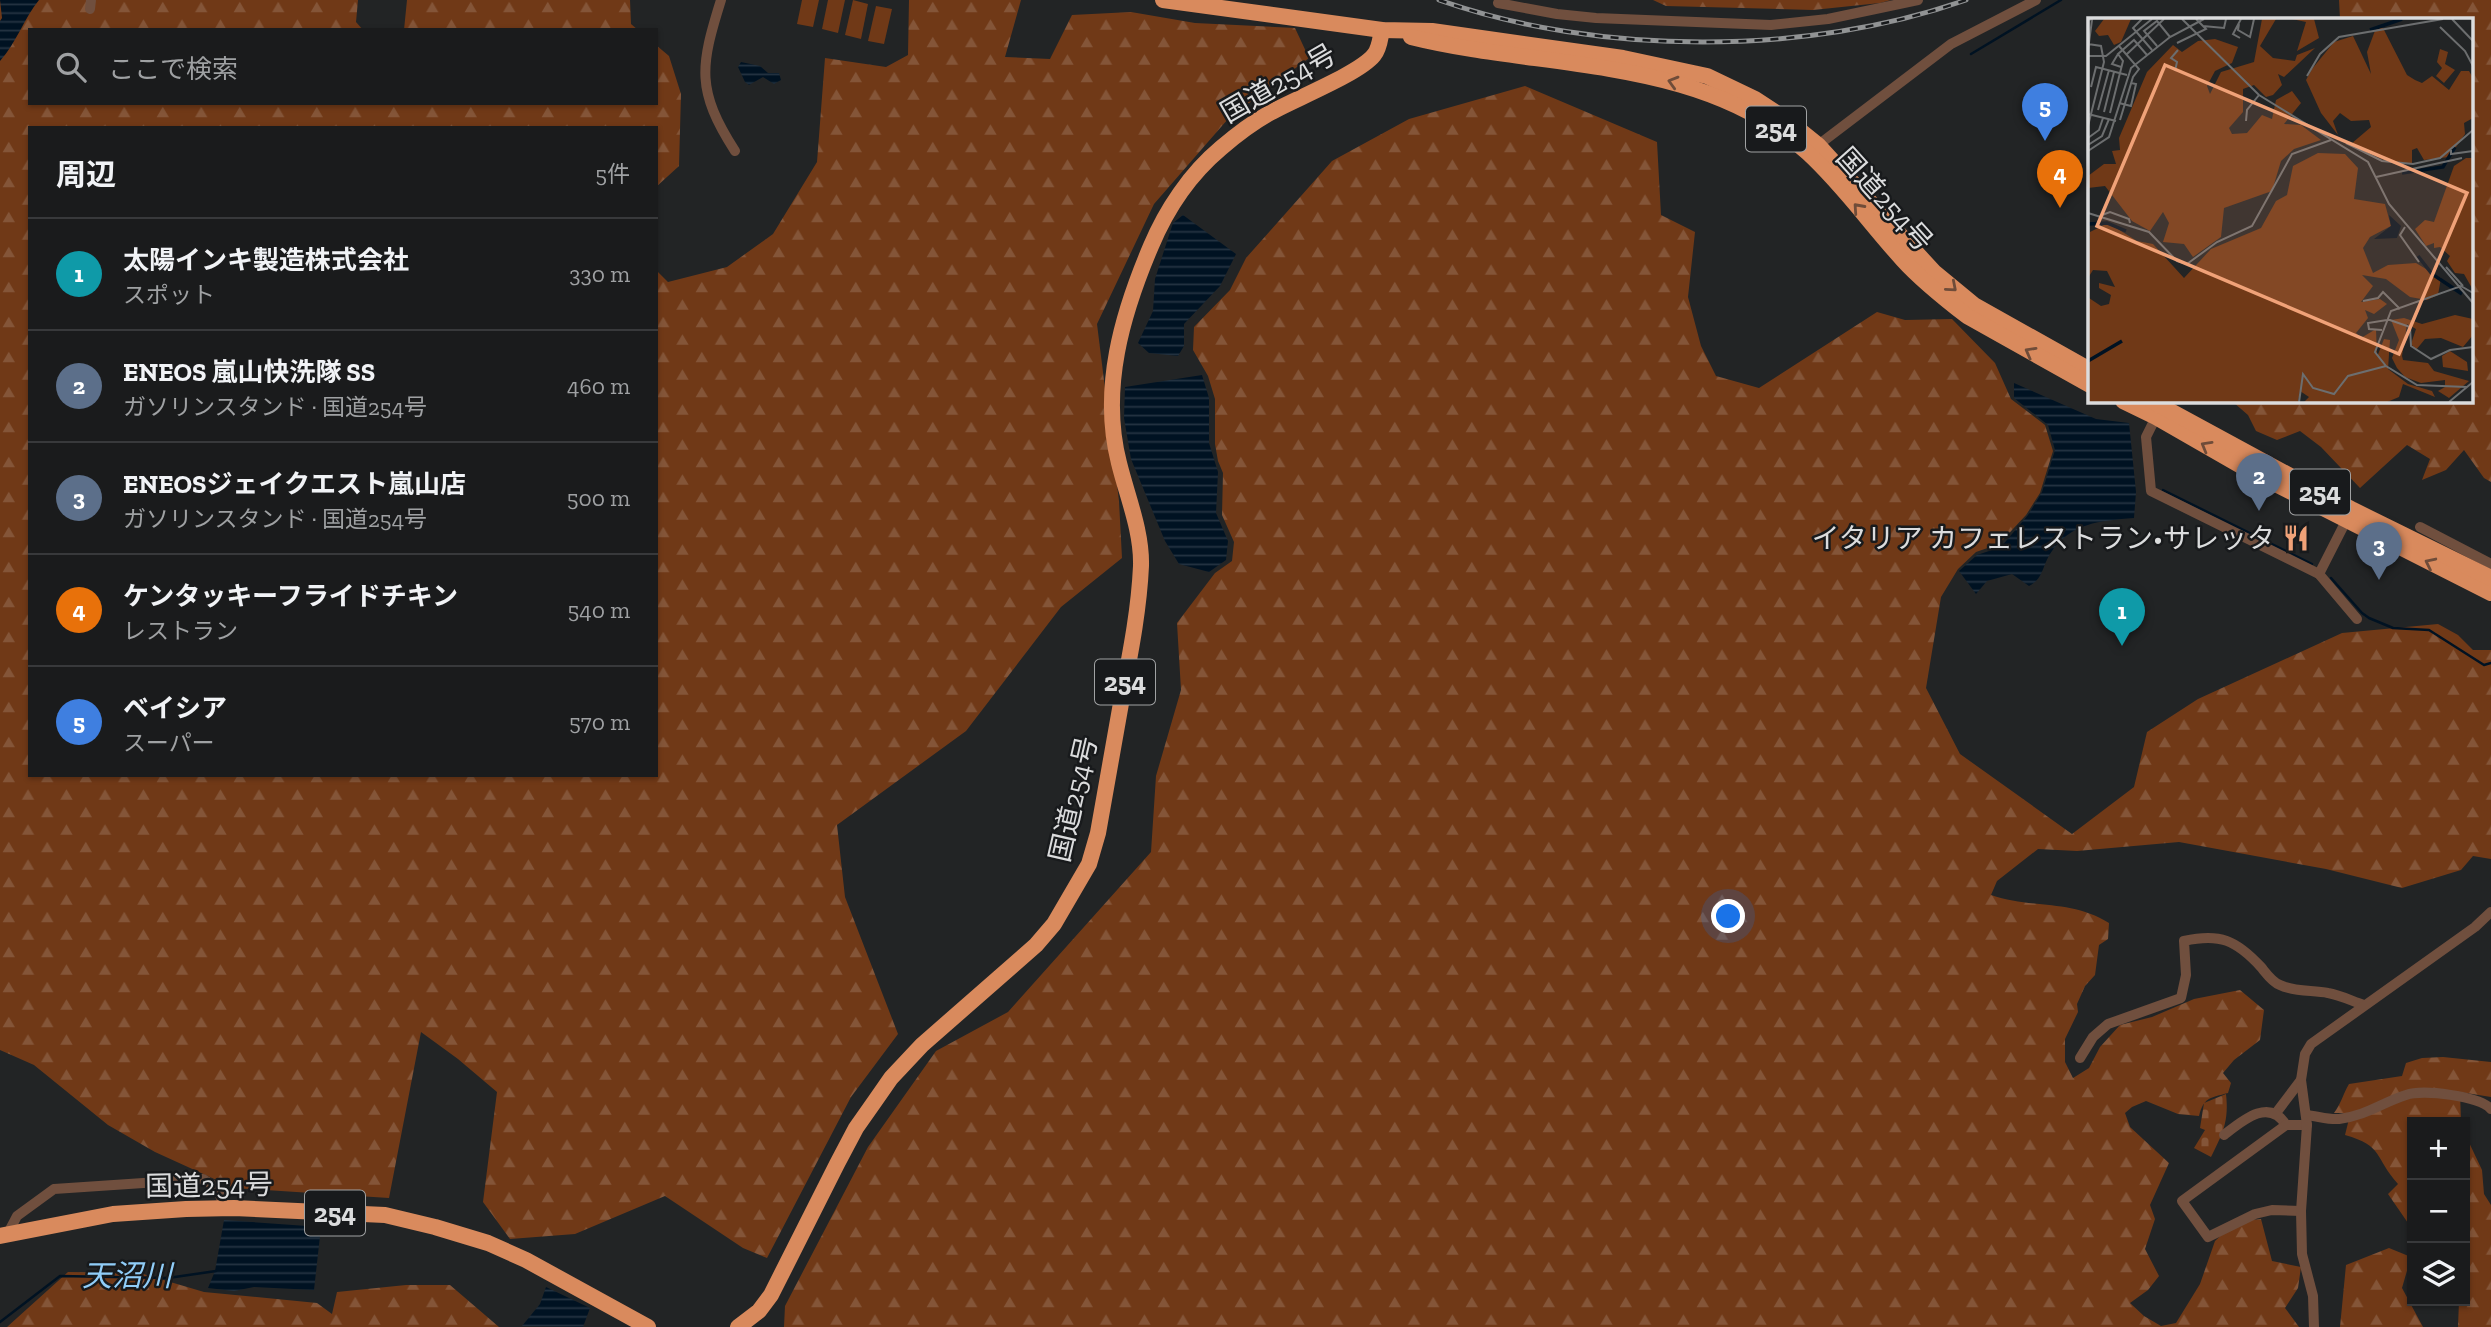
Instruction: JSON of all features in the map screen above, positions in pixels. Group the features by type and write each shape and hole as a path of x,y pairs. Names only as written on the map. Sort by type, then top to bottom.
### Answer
{"highway":[{"name":"254","path":"1163,0 1382,30"},
{"name":"国道254号","path":"738,1327 759,1311 771,1295 856,1128 891,1078 922,1045 1036,945 1065,910 1089,864 1098,832 1137,616 1141,562 1131,501 1114,436 1111,398 1114,360 1127,309 1151,245 1171,207 1196,171 1221,148 1266,115 1353,71 1373,56 1380,44 1382,30 1433,43 1653,76 1698,90 1744,110 1813,149 1934,272 1974,305 2088,369"},
{"name":"国道254号","path":"1813,149 1904,262 1952,304 1967,316 2088,384"},
{"name":"254","path":"2127,402 2154,409 2353,510 2490,571"},
{"name":"254","path":"2154,409 2250,471 2491,593"},
{"name":"国道254号","path":"3,1235 113,1214 225,1208 385,1215 488,1243 526,1260 648,1327"}],"street":[{"path":"721,0 706,52 705,82 712,111 735,151"},
{"path":"1498,3 1548,13 1596,18 1771,25 1828,19 1917,0"},
{"path":"1813,149 1951,44 2036,0"},
{"path":"2154,409 2146,437 2151,491 2319,574 2357,619"},
{"path":"2319,574 2346,521"},
{"path":"2420,527 2490,571"},
{"path":"2314,1327 2313,1296 2302,1255 2301,1211 2307,1120 2301,1080 2305,1054 2311,1044 2475,927 2491,912"},
{"path":"2080,1058 2093,1037 2108,1024 2181,998 2186,975 2184,941 2200,937 2222,938 2235,945 2252,957 2275,983 2284,987 2331,993 2364,1005"},
{"path":"2276,1113 2301,1080"},
{"path":"2301,1211 2272,1210 2255,1214 2208,1237 2182,1201 2286,1125 2307,1120 2337,1120 2368,1113 2407,1094 2462,1097 2486,1103 2491,1109"},
{"path":"2224,1135 2249,1116 2273,1112 2281,1115 2286,1125"},
{"path":"3,1235 17,1216 54,1189 204,1179 217,1188 225,1208"}],"green space":[{"path":"0,0 358,0 356,22 361,28 28,28 28,105 658,105 658,47 669,56 681,94 679,166 658,185 658,126 28,126 28,777 658,777 658,272 668,282 727,267 773,234 817,162 825,58 886,67 908,55 909,0 1021,0 1005,57 1050,59 1072,15 1131,12 1195,23 1295,28 1309,58 1228,119 1154,204 1097,324 1119,501 1122,558 1061,607 966,731 837,825 845,897 898,1034 851,1097 767,1258 743,1248 665,1196 575,1234 510,1239 483,1202 497,1092 421,1032 389,1198 234,1188 155,1152 108,1125 34,1065 0,1050"},
{"path":"407,0 630,0 631,24 636,28 404,28"},
{"path":"802,0 819,0 813,27 797,24"},
{"path":"828,0 845,0 838,33 822,29"},
{"path":"853,0 868,4 861,39 845,35"},
{"path":"1653,0 1891,0 1813,10 1666,6"},
{"path":"2339,0 2491,0 2491,482 2484,478 2464,450 2446,470 2422,480 2430,459 2407,445 2360,488 2321,447 2300,431 2277,440 2256,431 2248,415 2233,402 2474,402 2474,18 2340,18"},
{"path":"876,6 892,9 884,44 868,41"},
{"path":"1525,86 1657,142 1661,215 1695,232 1688,297 1701,346 1716,376 1759,388 1877,312 1905,320 1952,319 1995,363 2011,399 2045,425 2053,451 2040,493 2026,515 1999,544 1976,552 1958,569 1941,597 1926,688 1960,754 2072,834 2134,787 2147,732 2198,699 2342,633 2438,624 2458,635 2473,650 2491,650 2491,859 2473,856 2461,870 2402,888 2326,869 2179,842 2077,851 2038,849 1997,881 1991,895 2080,910 2109,923 2108,939 2099,945 2095,975 2085,986 2077,1004 2078,1012 2065,1039 2065,1062 2073,1078 2089,1068 2100,1047 2120,1025 2152,1017 2194,999 2240,990 2264,1010 2260,1040 2234,1060 2223,1073 2231,1083 2228,1093 2209,1099 2203,1105 2199,1116 2178,1114 2146,1101 2125,1113 2130,1127 2169,1163 2150,1205 2155,1219 2145,1249 2159,1276 2148,1290 2130,1303 2161,1326 2176,1323 2200,1284 2215,1241 2235,1222 2261,1219 2272,1261 2301,1267 2298,1288 2285,1308 2299,1327 784,1327 785,1306 868,1147 936,1051 1008,1012 1151,852 1156,776 1181,690 1177,623 1215,573 1232,561 1234,542 1222,515 1223,473 1215,444 1215,399 1208,376 1193,350 1194,327 1230,290 1246,258 1332,161 1409,119"},
{"path":"2443,1057 2491,1062 2491,1097 2460,1092 2461,1117 2407,1117 2407,1222 2388,1194 2398,1184 2373,1148 2345,1135 2348,1113 2334,1113 2349,1084 2402,1076 2406,1063 2422,1058"},
{"path":"2226,1094 2224,1127 2211,1157 2194,1148 2205,1130 2200,1128 2204,1103"},
{"path":"2470,1145 2482,1170 2484,1194 2491,1205 2491,1327 2458,1327 2459,1306 2470,1306"},
{"path":"2389,1248 2407,1255 2407,1271 2402,1288 2407,1297 2407,1306 2412,1306 2423,1327 2340,1327 2346,1265"},
{"path":"68,1272 140,1273 204,1292 317,1303 332,1314 337,1292 406,1285 450,1285 499,1327 7,1327"}],"water":[{"path":"0,0 39,0 0,61 2,18"},
{"path":"741,62 760,66 768,73 779,73 781,80 774,84 763,77 749,85 738,67"},
{"path":"1183,215 1236,254 1220,286 1184,324 1184,346 1178,356 1149,353 1138,343 1153,311 1155,279 1173,223"},
{"path":"1202,375 1209,398 1209,443 1218,472 1216,513 1228,541 1226,560 1209,572 1179,564 1165,541 1131,459 1124,418 1125,387"},
{"path":"2014,383 2096,419 2129,423 2136,492 2134,518 2098,522 2067,535 2050,554 2037,580 2029,586 2012,574 1987,581 1976,594 1959,571 1977,555 2001,547 2028,515 2042,492 2055,450 2048,425 2014,398"},
{"path":"224,1220 321,1227 314,1290 254,1287 234,1291 208,1288 215,1271"},
{"path":"546,1287 590,1308 583,1327 522,1326 540,1304"}],"waterway":[{"path":"1971,54 2061,0"},
{"path":"2163,490 2312,564"},
{"path":"2331,578 2369,618 2393,628 2429,630 2484,665 2491,663"},
{"name":"天沼川","path":"0,1322 60,1276 168,1278 216,1271"}],"railway":[{"path":"1439,0 1501,18 1566,32 1703,42 1839,32 1905,18 1966,0"}],"place":[{"name":"ベイシア","path":"2045,141"},
{"name":"ケンタッキーフライドチキン","path":"2060,208"},
{"name":"ENEOS 嵐山快洗隊 SS","path":"2259,511"},
{"name":"イタリア カフェレストラン•サレッタ","path":"2296,538"},
{"name":"ENEOSジェイクエスト嵐山店","path":"2379,580"},
{"name":"太陽インキ製造株式会社","path":"2122,646"}]}
